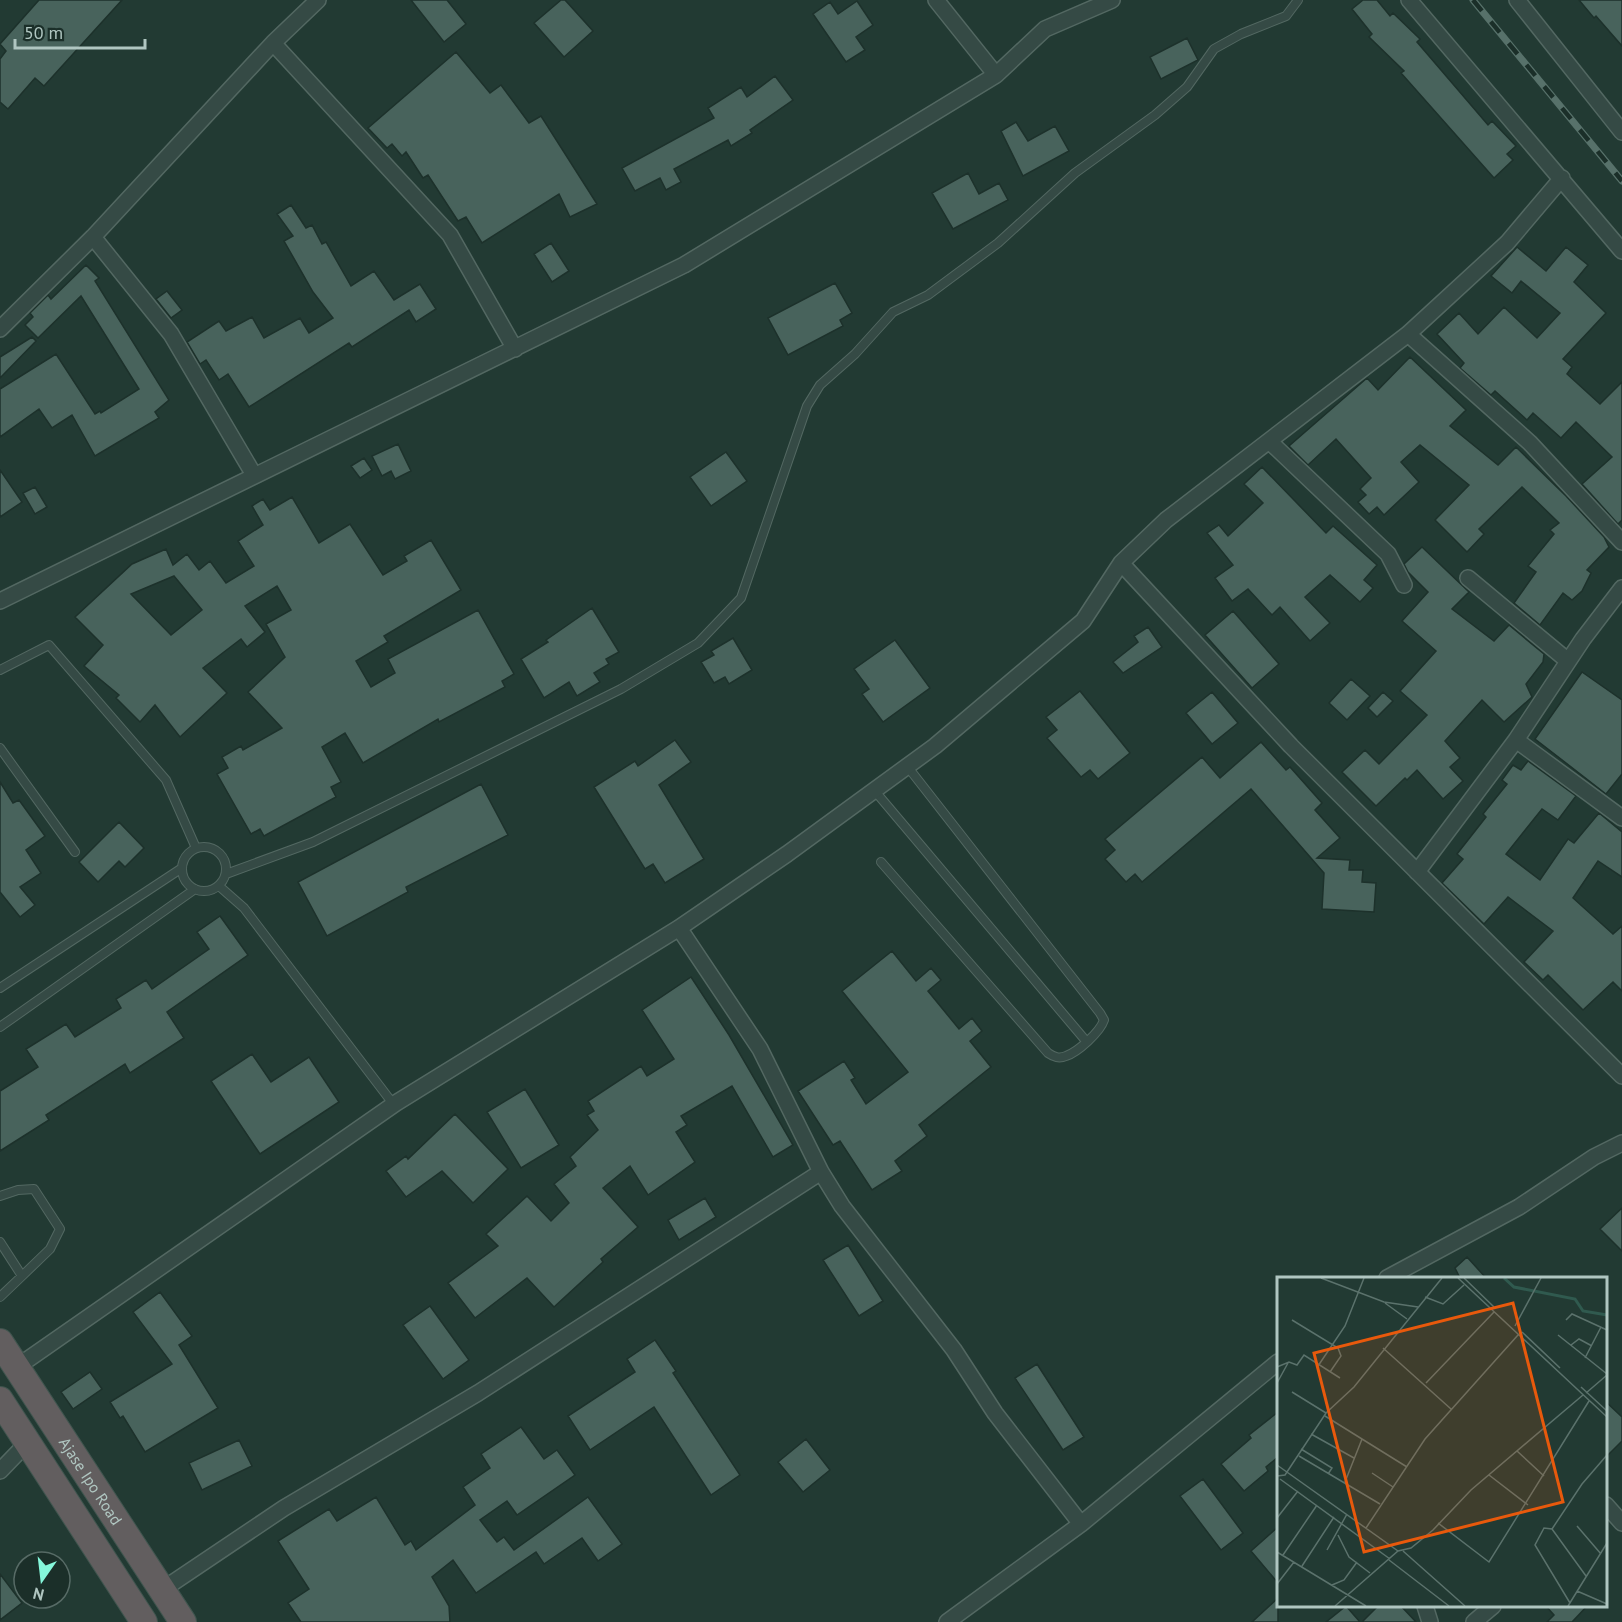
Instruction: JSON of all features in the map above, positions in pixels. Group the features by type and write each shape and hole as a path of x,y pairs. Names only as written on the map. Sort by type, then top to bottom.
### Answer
{"highway":[{"name":"Ajase Ipo Road","path":"0,1342 183,1622"},
{"name":"Ajase Ipo Road","path":"0,1400 144,1622"}],"street":[{"path":"0,329 93,237 273,42 318,0"},
{"path":"936,0 996,75"},
{"path":"0,601 684,265 996,75 1046,29 1112,0"},
{"path":"1409,0 1622,250"},
{"path":"1517,0 1622,132"},
{"path":"273,42 450,235 515,350"},
{"path":"17,1367 394,1105 679,928 787,854 907,766 1083,621 1121,563 1166,520 1408,334 1507,243 1562,178"},
{"path":"93,237 171,334 254,475"},
{"path":"1408,334 1530,443 1622,542"},
{"path":"1269,441 1388,554 1404,585"},
{"path":"1121,563 1291,746 1622,1076"},
{"path":"1468,578 1568,661"},
{"path":"1416,872 1516,740 1568,661 1622,588"},
{"path":"1516,740 1622,818"},
{"path":"679,928 760,1048 821,1172 842,1206 954,1350 996,1413 1081,1524"},
{"path":"1389,1277 1519,1207 1594,1158 1622,1143"},
{"path":"162,1590 284,1508 478,1393 821,1172"},
{"path":"947,1622 1081,1524 1277,1363"},
{"path":"0,1471 28,1442"},
{"path":"1426,1607 1430,1622"},
{"path":"1474,1622 1491,1607"}],"lane":[{"path":"226,874 222,855 206,846 196,848 184,859 182,868 188,884 203,891 219,885 226,874 313,842 621,689 698,643 741,598 807,406 820,385 855,354 893,312 928,295 998,243 1075,173 1155,115 1187,87 1214,49 1241,34 1286,16 1298,0"},
{"path":"0,669 50,645 166,780 196,848"},
{"path":"0,748 75,852"},
{"path":"881,862 1048,1053 1058,1058 1068,1056 1101,1028 1104,1020 1100,1013 907,766"},
{"path":"874,790 1086,1041"},
{"path":"0,988 182,868"},
{"path":"219,885 244,908 394,1105"},
{"path":"0,1027 195,889"},
{"path":"0,1196 18,1190 34,1189 60,1229 50,1249 0,1297"},
{"path":"0,1242 22,1276"}],"building":[{"path":"39,0 122,0 44,86 35,78 8,109 0,102 0,59 6,51 0,44"},
{"path":"411,0 447,0 466,24 444,42"},
{"path":"561,0 565,0 593,31 564,57 534,23"},
{"path":"1363,0 1377,0 1390,16 1393,13 1420,39 1417,42 1488,125 1492,121 1516,146 1507,154 1513,160 1494,178 1401,73 1404,71 1369,37 1372,34 1352,9"},
{"path":"1579,0 1622,0 1622,46 1596,16 1594,18"},
{"path":"857,1 873,25 856,37 865,50 846,62 813,14 830,2 838,14"},
{"path":"1187,38 1198,60 1161,79 1150,57"},
{"path":"456,52 490,93 501,85 529,123 541,116 597,204 570,217 559,194 482,243 466,217 458,221 428,175 423,178 406,152 402,156 392,144 387,148 368,128"},
{"path":"775,76 793,100 750,130 752,133 731,146 728,140 674,169 681,182 666,190 660,178 635,191 622,168 714,118 708,108 741,87 747,97"},
{"path":"1016,122 1028,141 1055,126 1069,151 1023,176 1001,131"},
{"path":"968,173 979,194 999,183 1008,200 953,229 932,193"},
{"path":"291,205 306,228 312,225 322,244 326,242 351,286 374,271 394,300 420,284 436,309 416,322 409,310 352,347 349,343 249,407 228,374 219,380 206,360 200,364 187,342 219,321 226,331 252,317 264,338 300,318 309,333 333,318 313,292 284,241 293,236 277,214"},
{"path":"551,243 569,271 552,282 534,254"},
{"path":"1517,247 1546,271 1566,247 1588,265 1574,282 1606,313 1563,359 1572,367 1567,374 1600,404 1622,382 1622,520 1618,524 1582,484 1612,457 1576,422 1561,438 1533,413 1527,420 1495,391 1491,395 1460,368 1464,363 1437,334 1459,313 1478,334 1504,307 1537,338 1560,313 1521,281 1512,293 1491,276"},
{"path":"86,265 99,278 95,281 169,400 155,412 159,418 95,456 72,415 52,428 39,409 0,437 0,389 56,354 95,414 100,411 101,413 139,389 81,296 38,338 25,325 33,317 30,313 48,295 51,299"},
{"path":"835,283 852,313 840,320 843,326 788,355 768,318"},
{"path":"167,291 182,310 171,318 156,299"},
{"path":"32,337 36,341 0,378 0,357"},
{"path":"1410,357 1466,410 1450,426 1498,465 1516,447 1566,496 1604,537 1609,547 1587,570 1591,573 1582,591 1572,600 1563,593 1540,625 1514,603 1536,572 1528,566 1554,534 1550,530 1559,523 1522,487 1479,529 1484,534 1467,552 1435,520 1469,485 1420,445 1401,462 1419,482 1384,515 1377,507 1369,514 1358,502 1366,495 1360,489 1371,478 1336,439 1308,465 1289,446 1367,378 1378,390"},
{"path":"398,444 411,471 395,479 391,471 382,476 372,456"},
{"path":"726,452 747,481 711,506 690,477"},
{"path":"364,458 372,470 360,478 351,466"},
{"path":"1262,467 1326,533 1333,526 1377,565 1364,580 1373,588 1360,602 1330,575 1305,597 1330,623 1310,641 1280,607 1272,615 1248,589 1232,601 1215,578 1233,565 1207,533 1219,525 1228,536 1263,503 1244,484"},
{"path":"0,470 22,502 0,517"},
{"path":"35,487 47,507 35,514 23,493"},
{"path":"292,497 319,543 350,524 383,575 407,561 404,556 431,540 461,590 384,636 388,642 356,661 371,687 395,673 388,659 478,610 514,674 502,681 505,687 439,722 438,719 363,763 345,733 322,747 341,782 331,787 336,797 264,836 260,829 251,834 217,774 228,768 222,757 241,746 243,750 282,728 248,692 285,657 266,624 291,610 277,586 245,606 265,632 247,647 241,639 203,668 227,693 180,737 155,705 140,722 116,698 119,695 84,666 103,645 75,617 132,564 166,549 173,565 187,554 199,570 210,561 226,583 254,566 238,541 263,525 252,506 263,499 270,510","holes":["174,576 202,610 171,635 131,594"]},
{"path":"1422,547 1469,592 1452,609 1494,641 1509,625 1544,654 1543,662 1526,684 1532,697 1504,722 1482,700 1445,741 1460,758 1450,767 1463,781 1443,799 1417,770 1407,780 1405,778 1376,806 1342,772 1365,750 1379,764 1427,715 1400,691 1436,651 1402,621 1428,592 1408,572 1404,564"},
{"path":"592,608 619,652 606,659 609,664 594,673 600,682 577,696 569,682 544,698 521,659 548,642 546,640"},
{"path":"1233,611 1279,664 1252,688 1205,635"},
{"path":"1148,627 1162,647 1123,673 1113,662 1138,642 1134,636"},
{"path":"733,638 752,670 729,684 725,677 714,683 701,662 714,655 711,651"},
{"path":"895,640 930,688 883,722 862,694 869,689 854,669"},
{"path":"1582,672 1622,700 1622,774 1606,794 1535,739"},
{"path":"1351,679 1370,696 1347,720 1329,703"},
{"path":"1080,691 1130,753 1098,779 1090,770 1081,777 1047,738 1057,730 1046,717"},
{"path":"1212,692 1238,723 1212,744 1186,713"},
{"path":"1383,692 1393,701 1377,717 1368,708"},
{"path":"675,740 691,762 659,785 704,859 665,883 653,864 645,869 594,787 635,761 638,766"},
{"path":"1261,742 1286,770 1290,767 1322,803 1315,810 1340,838 1317,858 1350,860 1349,870 1363,870 1362,882 1376,883 1374,912 1322,909 1324,873 1251,789 1142,882 1135,874 1126,882 1105,859 1115,850 1105,839 1202,757 1220,778"},
{"path":"1528,761 1576,796 1558,820 1542,809 1506,854 1540,880 1568,839 1574,843 1599,813 1622,832 1622,877 1598,861 1573,898 1613,934 1622,926 1622,991 1613,982 1583,1010 1548,975 1543,980 1524,962 1553,931 1508,897 1484,924 1442,883 1463,859 1457,854 1486,817 1483,814 1507,784 1502,780 1513,765 1521,770"},
{"path":"0,782 13,803 19,800 45,836 26,850 41,873 20,887 35,905 20,917 0,892"},
{"path":"481,784 508,835 406,887 408,892 327,936 298,882"},
{"path":"119,822 144,848 125,867 119,861 98,882 79,862"},
{"path":"220,916 248,955 167,1012 184,1038 130,1073 125,1064 46,1115 49,1120 0,1151 0,1091 38,1067 26,1049 66,1024 75,1037 121,1008 116,999 146,980 152,989 209,949 197,932"},
{"path":"892,951 916,981 931,968 941,980 928,991 959,1029 972,1018 982,1031 970,1041 991,1067 919,1125 927,1136 895,1161 902,1171 872,1190 840,1141 833,1145 798,1091 844,1061 855,1078 851,1080 866,1104 908,1072 842,991"},
{"path":"691,977 729,1035 793,1145 773,1157 732,1086 681,1116 687,1125 676,1132 695,1162 648,1195 630,1166 603,1188 638,1227 601,1259 603,1262 554,1307 527,1278 475,1318 448,1283 498,1246 486,1234 527,1196 551,1221 569,1203 554,1184 576,1166 570,1157 598,1130 587,1115 594,1111 588,1101 641,1066 647,1076 674,1059 642,1010"},
{"path":"252,1054 271,1082 309,1057 339,1102 260,1154 211,1081"},
{"path":"525,1089 559,1145 521,1168 487,1112"},
{"path":"455,1114 508,1169 473,1203 442,1171 406,1197 386,1171 406,1156 408,1159"},
{"path":"705,1198 716,1217 679,1240 668,1220"},
{"path":"1622,1208 1622,1251 1600,1229"},
{"path":"848,1245 883,1301 859,1316 823,1260"},
{"path":"1467,1257 1485,1277 1460,1277 1455,1268"},
{"path":"160,1292 192,1336 179,1345 218,1408 145,1452 123,1416 120,1418 110,1402 172,1364 133,1312"},
{"path":"430,1306 469,1360 443,1379 403,1325"},
{"path":"655,1340 676,1371 673,1373 740,1475 711,1495 654,1407 590,1450 568,1416 635,1372 627,1359"},
{"path":"1037,1364 1084,1437 1063,1450 1015,1378"},
{"path":"90,1372 102,1389 73,1409 61,1392"},
{"path":"1607,1403 1622,1417 1622,1441 1607,1456"},
{"path":"1277,1413 1277,1458 1266,1467 1268,1471 1244,1491 1221,1464 1251,1438 1249,1435"},
{"path":"521,1427 544,1459 557,1450 575,1475 517,1515 507,1501 480,1520 497,1542 504,1537 514,1550 588,1497 622,1544 598,1561 582,1538 544,1564 536,1552 476,1593 453,1560 432,1577 449,1606 450,1622 301,1622 288,1603 309,1589 278,1541 329,1509 337,1521 376,1497 405,1545 411,1541 416,1550 475,1505 463,1487 490,1468 481,1454"},
{"path":"806,1439 830,1470 803,1492 778,1462"},
{"path":"239,1440 252,1466 202,1490 189,1463"},
{"path":"1203,1479 1243,1533 1221,1550 1180,1496"},
{"path":"1277,1528 1277,1582 1251,1551"},
{"path":"0,1574 12,1590 13,1610 0,1620"},
{"path":"1277,1599 1278,1622 1252,1622"},
{"path":"1347,1607 1360,1622 1326,1622"},
{"path":"1377,1607 1402,1607 1416,1622 1362,1622"},
{"path":"1547,1607 1586,1607 1572,1622 1547,1622 1554,1615"}],"railway":[{"path":"1473,0 1622,181"}]}
